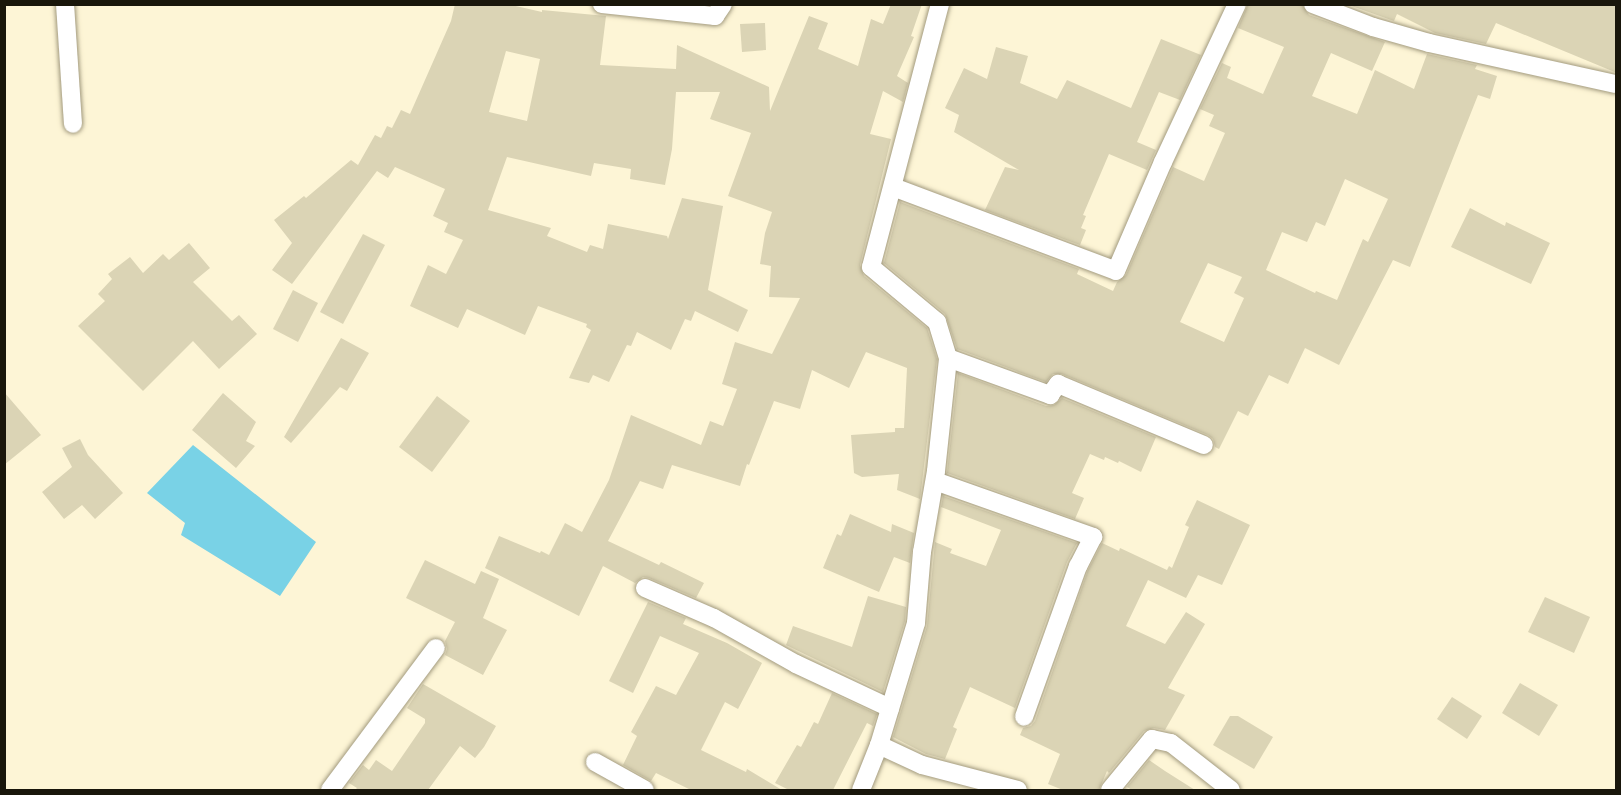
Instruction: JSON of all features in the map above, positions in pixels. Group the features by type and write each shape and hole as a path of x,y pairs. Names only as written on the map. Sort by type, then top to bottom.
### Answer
{"street":[{"path":"65,4 73,124"},
{"path":"602,4 715,16 723,4"},
{"path":"861,790 879,745 916,623 922,552 935,481 948,358 937,322 871,267 940,4"},
{"path":"893,187 1116,271 1163,162 1237,4"},
{"path":"1313,4 1373,27 1429,44 1617,84"},
{"path":"948,358 1050,395 1058,384 1204,446"},
{"path":"935,481 1093,537 1078,566 1024,717"},
{"path":"645,588 714,618 796,664 890,708"},
{"path":"330,790 436,648"},
{"path":"1110,790 1152,739 1171,743 1232,790"},
{"path":"879,745 922,765 1018,790"},
{"path":"595,762 645,790"}],"water":[{"path":"193,445 316,542 280,596 181,535 185,523 147,493"}],"building":[{"path":"455,4 507,4 542,12 542,10 606,16 600,65 676,69 677,45 769,87 770,111 809,16 828,23 818,49 858,66 871,19 883,24 891,4 922,4 911,36 914,37 897,76 908,83 903,102 883,91 870,134 891,139 860,265 864,276 927,328 937,359 920,499 897,490 899,474 862,477 854,473 851,435 895,432 895,428 904,428 907,368 866,352 849,388 812,370 800,409 774,401 740,486 672,465 663,489 640,481 608,541 659,565 661,562 704,583 696,598 649,578 643,577 635,583 603,566 579,616 485,568 499,536 549,555 565,523 582,532 609,480 631,415 701,445 710,421 723,426 737,389 722,384 735,342 772,354 800,298 769,297 771,266 760,264 765,233 772,212 728,196 751,133 710,119 720,92 676,92 672,149 665,185 630,179 631,169 594,163 591,176 507,157 488,210 551,228 547,236 587,252 590,245 603,249 608,224 667,236 668,239 682,198 723,206 708,290 748,310 738,332 695,311 691,321 685,319 671,350 637,332 631,346 627,345 609,382 593,375 589,383 569,378 591,330 586,327 587,324 538,306 525,335 467,309 458,328 410,306 428,265 446,274 463,240 444,232 448,223 433,216 445,189 395,167 388,178 377,171 292,284 272,270 292,243 274,220 304,196 306,198 351,160 358,165 375,135 381,138 387,126 392,128 401,110 410,114 451,21","holes":["506,51 540,59 527,121 489,112"]},
{"path":"1248,4 1302,4 1309,15 1385,42 1372,71 1331,53 1312,96 1357,114 1375,70 1414,89 1427,54 1477,65 1475,69 1497,76 1490,99 1478,95 1410,267 1393,260 1339,365 1305,348 1288,384 1269,375 1248,416 1238,411 1219,449 1215,447 1213,439 1208,435 1062,374 1053,374 1046,382 957,349 945,314 884,263 900,202 1079,269 1077,274 1113,291 1117,282 1126,275 1173,167 1204,181 1225,133 1209,126 1214,115 1200,109 1222,63 1231,67 1227,78 1263,94 1284,47 1238,28","holes":["1345,179 1388,199 1368,242 1363,239 1337,300 1316,291 1315,293 1266,270 1282,232 1307,242 1316,222 1325,226","1208,263 1242,277 1234,293 1244,298 1224,342 1180,322"]},
{"path":"1346,4 1617,4 1617,73 1496,23 1486,44 1435,33 1397,14 1394,21"},
{"path":"765,23 766,50 742,52 740,24"},
{"path":"1161,39 1201,55 1180,100 1159,92 1137,142 1156,150 1147,170 1109,154 1083,215 1086,216 1081,228 1086,230 1080,245 985,210 1005,167 1019,170 954,132 959,115 945,108 964,68 987,79 996,47 1028,56 1020,83 1057,99 1067,80 1131,108"},
{"path":"1470,208 1505,226 1506,222 1550,243 1531,284 1451,247"},
{"path":"363,234 385,245 343,324 320,312"},
{"path":"189,243 210,268 193,282 232,321 239,315 257,334 219,369 193,341 143,391 78,326 105,301 98,294 112,279 108,274 130,257 143,273 163,254 169,260"},
{"path":"293,290 318,303 298,342 273,329"},
{"path":"341,338 369,353 347,391 340,387 291,443 284,437"},
{"path":"958,373 1046,406 1054,405 1062,398 1156,437 1141,472 1119,461 1118,463 1105,457 1104,460 1090,454 1072,493 1084,498 1075,519 947,473"},
{"path":"4,392 41,435 4,465"},
{"path":"223,393 256,422 246,441 255,446 236,468 192,430"},
{"path":"437,396 470,421 432,472 399,447"},
{"path":"80,439 88,455 123,493 95,519 82,505 64,519 42,492 72,467 62,448"},
{"path":"943,496 1077,543 1067,562 1015,708 970,687 953,727 957,729 945,759 926,754 893,737 927,626 935,542 952,549 950,553 986,566 1001,530 941,507"},
{"path":"1197,500 1250,525 1222,585 1198,575 1186,598 1148,580 1126,626 1165,644 1186,612 1205,624 1168,688 1185,695 1165,730 1154,728 1144,731 1109,773 1107,771 1099,790 1063,790 1048,784 1060,754 1020,735 1023,728 1031,726 1035,721 1088,570 1102,543 1119,551 1120,548 1167,570 1169,566 1172,568 1189,527 1185,525"},
{"path":"850,514 891,532 892,524 914,533 910,563 894,557 879,592 823,568 837,534 841,536"},
{"path":"425,560 475,584 481,571 499,579 483,618 507,630 483,675 445,655 447,649 445,641 455,622 406,598"},
{"path":"868,596 906,607 905,621 883,692 786,645 793,626 852,647"},
{"path":"1545,597 1590,617 1574,653 1528,632"},
{"path":"648,602 686,618 683,624 727,643 762,663 738,709 725,702 701,750 746,772 747,769 782,790 691,790 656,773 651,781 623,765 637,736 631,732 656,686 676,695 699,653 660,636 633,693 609,681"},
{"path":"1520,683 1558,705 1539,736 1502,713"},
{"path":"423,684 496,726 484,747 475,758 460,746 428,790 355,790 357,788 349,783 363,765 369,770 376,760 392,771 425,723 425,719 407,708"},
{"path":"832,693 877,714 873,726 867,723 833,790 789,790 775,783 797,745 801,747 814,722 818,724"},
{"path":"1452,697 1482,716 1467,739 1437,719"},
{"path":"1230,716 1238,716 1273,737 1254,769 1213,745"},
{"path":"1149,760 1195,790 1132,790 1127,787"}]}
